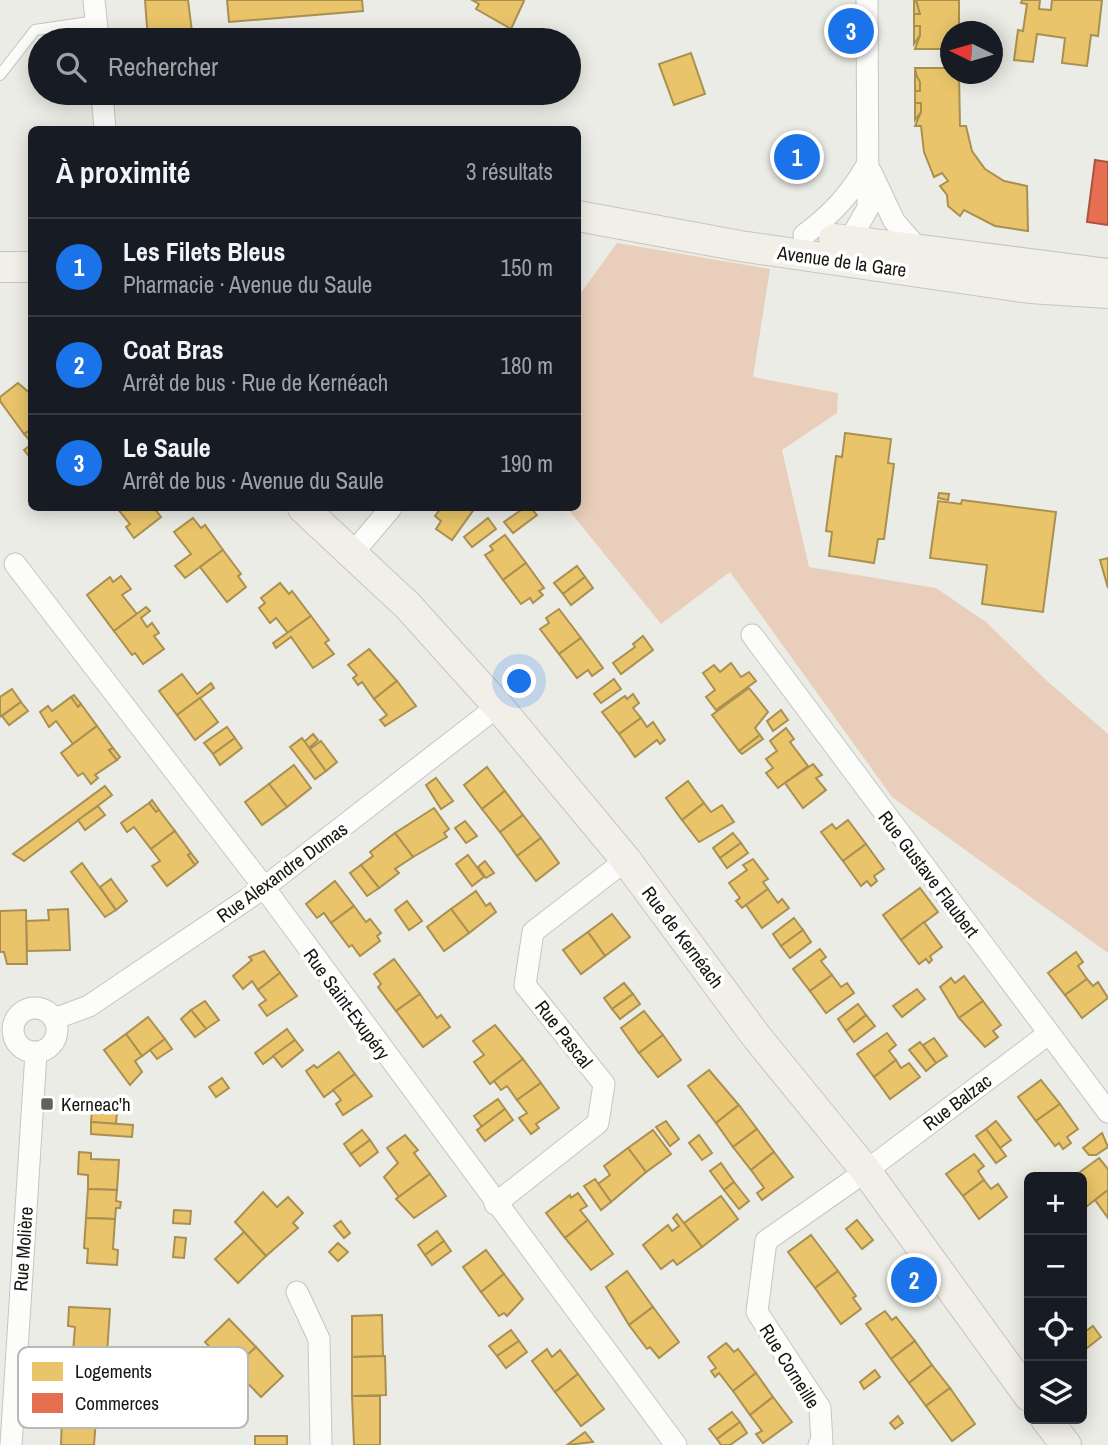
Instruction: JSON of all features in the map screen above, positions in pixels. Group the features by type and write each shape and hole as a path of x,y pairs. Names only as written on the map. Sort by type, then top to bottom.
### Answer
{"main road":[{"name":"Avenue de la Gare","path":"581,204 1030,288 1108,293"},
{"name":"Avenue de la Gare","path":"581,216 808,246 849,241 1108,274"},
{"path":"0,267 28,267"},
{"name":"Rue de Kernéach","path":"306,511 408,606 498,706 626,860 756,1035 866,1171 1024,1389"},
{"path":"1050,1424 1066,1445"}],"street":[{"path":"849,241 868,208 867,0"},
{"path":"103,105 105,126"},
{"path":"808,246 854,188 868,163"},
{"path":"868,163 894,221 919,250"},
{"path":"352,554 388,511"},
{"name":"Rue Saint-Exupéry","path":"15,564 262,889 676,1445"},
{"name":"Rue Gustave Flaubert","path":"752,635 1108,1112"},
{"name":"Rue Alexandre Dumas","path":"54,1019 89,1006 262,889 498,706"},
{"name":"Rue Pascal","path":"495,1203 598,1123 604,1084 526,985 533,932 626,860"},
{"path":"36,1008 54,1019 57,1031 53,1044 36,1053 17,1044 7,1021 36,1008"},
{"name":"Rue Balzac","path":"866,1171 1048,1034"},
{"name":"Rue Molière","path":"11,1445 36,1053"},
{"name":"Rue Corneille","path":"820,1445 820,1408 757,1312 765,1241 866,1171"},
{"path":"297,1292 319,1339 321,1445"}],"lane":[{"path":"47,28 96,20"},
{"path":"0,75 28,39"}],"shaded area":[{"path":"617,243 770,269 753,377 838,393 837,413 782,450 809,567 936,588 986,622 1046,680 1108,734 1108,953 892,797 730,572 661,624 569,511 581,511 581,293"}],"building: Logements":[{"path":"145,0 188,0 192,28 147,28"},
{"path":"227,0 362,0 363,11 229,22"},
{"path":"472,0 524,1 511,28 476,9 479,4"},
{"path":"914,0 920,5 920,14 914,14"},
{"path":"916,0 959,0 959,21 940,21 940,49 915,49 920,26 914,26 914,14 920,14"},
{"path":"1022,0 1040,0 1039,9 1051,10 1052,0 1102,0 1098,36 1091,35 1087,66 1062,63 1065,38 1037,34 1033,62 1014,60 1018,30 1023,31 1027,4 1021,3"},
{"path":"914,26 920,26 920,35 914,44"},
{"path":"847,39 853,39 852,54 847,54"},
{"path":"691,53 705,94 674,105 659,64"},
{"path":"915,68 940,68 940,84 959,84 960,126 966,126 972,151 985,169 1004,181 1027,186 1028,231 995,226 964,210 960,216 948,206 947,195 940,186 948,181 942,173 934,177 924,152 921,126 915,126 921,112 921,103 915,103 915,91 920,91"},
{"path":"915,73 920,82 920,91 915,91"},
{"path":"915,103 921,103 921,112 915,120"},
{"path":"18,383 28,392 28,432 24,434 0,401 0,397"},
{"path":"845,433 891,439 888,463 894,464 884,539 878,539 874,563 829,556 832,532 826,531 836,456 842,457"},
{"path":"939,493 949,494 948,500 938,498"},
{"path":"962,500 1056,512 1043,612 982,604 987,565 930,558 938,501 961,504"},
{"path":"119,511 156,511 161,517 134,538 126,527 130,524"},
{"path":"439,511 473,511 452,540 436,529 441,521 435,516"},
{"path":"520,511 534,511 537,515 513,533 504,522"},
{"path":"193,518 201,528 205,525 223,550 185,578 175,566 191,554 174,532"},
{"path":"488,518 496,529 472,547 464,537"},
{"path":"505,535 526,563 503,580 485,555 493,550 490,546"},
{"path":"223,550 241,574 238,576 246,587 227,602 200,567"},
{"path":"1108,558 1108,588 1100,560"},
{"path":"526,563 544,588 539,591 543,595 533,603 530,598 521,604 503,580"},
{"path":"577,566 585,577 563,594 554,583"},
{"path":"121,576 131,589 122,595 137,614 114,631 87,595 110,577 113,582"},
{"path":"585,577 593,588 571,605 563,594"},
{"path":"280,583 289,594 292,591 311,616 288,633 276,618 270,623 259,608 265,603 261,598"},
{"path":"146,607 150,611 141,618 147,627 152,623 159,633 154,636 164,649 143,664 135,653 132,655 114,631"},
{"path":"559,609 581,638 559,654 540,629 549,623 546,618"},
{"path":"311,616 329,640 325,643 334,654 313,668 291,637 276,648 273,643"},
{"path":"643,636 653,650 621,674 613,663 635,647 633,644"},
{"path":"581,638 603,668 592,676 588,670 577,678 559,654"},
{"path":"369,649 397,681 374,699 362,682 358,685 353,678 357,675 348,665"},
{"path":"731,663 741,677 749,672 756,681 716,710 706,697 715,690 703,673 714,665 720,672"},
{"path":"182,674 197,694 211,683 214,688 177,715 159,691"},
{"path":"614,679 621,689 601,703 594,694"},
{"path":"397,681 416,706 385,726 380,720 387,715 374,699"},
{"path":"749,688 768,712 755,728 760,735 739,751 712,715"},
{"path":"12,689 21,702 0,717 0,697"},
{"path":"633,694 639,703 633,708 641,718 619,734 602,712 625,696 627,699"},
{"path":"74,695 81,704 78,707 71,697"},
{"path":"71,697 78,707 81,704 97,726 73,744 56,721 49,727 40,712 48,706 52,711"},
{"path":"200,698 218,722 195,740 177,715"},
{"path":"21,702 28,711 9,725 2,716"},
{"path":"781,710 788,720 773,731 767,721"},
{"path":"641,718 647,727 653,722 665,740 660,744 657,740 635,757 619,734"},
{"path":"97,726 113,748 109,750 117,760 95,775 98,778 91,784 83,773 78,776 61,753"},
{"path":"227,727 235,738 213,754 204,743"},
{"path":"786,728 794,739 790,742 808,766 778,788 766,773 773,768 766,759 777,751 770,741"},
{"path":"313,734 318,740 309,748 304,742"},
{"path":"760,735 763,739 742,754 739,751"},
{"path":"235,738 242,748 220,765 213,754"},
{"path":"302,738 326,771 315,779 290,747"},
{"path":"321,741 337,762 326,771 310,749"},
{"path":"113,748 120,757 117,760 109,750"},
{"path":"813,764 822,775 816,778 826,790 803,808 785,783"},
{"path":"294,765 311,788 287,807 269,784"},
{"path":"487,767 505,791 482,809 464,785"},
{"path":"436,778 453,801 441,809 426,785"},
{"path":"688,781 704,803 682,820 666,798"},
{"path":"269,784 287,807 262,825 245,802"},
{"path":"105,786 112,795 24,861 13,854"},
{"path":"505,791 523,815 500,832 482,809"},
{"path":"152,800 159,810 156,812 149,803"},
{"path":"149,803 156,812 159,810 175,831 151,849 134,827 127,832 121,823"},
{"path":"704,803 711,812 722,805 734,822 699,842 682,820"},
{"path":"98,806 105,815 85,830 78,820"},
{"path":"434,808 449,829 444,833 447,837 413,857 395,833"},
{"path":"523,815 541,838 517,856 500,832"},
{"path":"848,820 866,844 843,861 821,832 832,824 836,829"},
{"path":"465,821 477,836 466,843 455,828"},
{"path":"175,831 191,853 188,855 195,865 167,886 152,866 160,861 151,849"},
{"path":"395,833 413,857 395,869 399,873 379,888 361,865 373,856 370,852"},
{"path":"733,833 741,843 720,858 713,848"},
{"path":"541,838 559,863 536,881 517,856"},
{"path":"741,843 748,853 727,868 720,858"},
{"path":"866,844 884,869 874,876 877,881 871,886 867,881 861,886 843,861"},
{"path":"191,853 198,862 195,865 188,855"},
{"path":"468,855 484,877 472,886 456,864"},
{"path":"753,859 768,879 763,882 768,889 742,908 736,901 740,898 729,883 747,870 743,865"},
{"path":"485,861 494,873 486,878 478,867"},
{"path":"82,863 116,910 105,917 71,872"},
{"path":"361,865 379,888 367,896 350,873"},
{"path":"111,879 127,901 116,910 100,887"},
{"path":"335,881 354,906 331,923 324,913 317,918 306,904"},
{"path":"920,888 938,912 901,940 883,915"},
{"path":"768,889 778,903 782,899 789,908 762,928 746,905"},
{"path":"476,891 486,906 490,903 496,912 469,933 451,909"},
{"path":"407,901 422,921 409,930 395,910"},
{"path":"354,906 366,922 370,919 381,933 377,936 380,941 360,956 352,945 349,947 331,923"},
{"path":"68,909 70,950 27,951 26,921 49,920 48,910"},
{"path":"451,909 469,933 444,951 427,927"},
{"path":"26,910 27,964 7,964 4,952 0,952 0,911"},
{"path":"612,914 630,937 605,956 588,932"},
{"path":"794,918 803,930 781,946 773,934"},
{"path":"924,922 942,947 930,956 932,960 929,963 926,959 919,964 901,940"},
{"path":"803,930 811,942 790,958 781,946"},
{"path":"588,932 605,956 581,974 563,950"},
{"path":"820,949 826,957 821,961 832,975 810,991 793,969"},
{"path":"264,951 280,973 258,990 252,981 243,989 233,976 252,960 249,957"},
{"path":"1076,952 1083,962 1078,966 1087,979 1065,995 1048,973"},
{"path":"394,959 420,994 396,1011 378,987 381,984 374,974"},
{"path":"280,973 297,996 267,1016 259,1005 266,1000 258,990"},
{"path":"832,975 841,987 847,983 854,993 826,1013 810,991"},
{"path":"964,976 983,1001 959,1018 940,987 951,978 955,983"},
{"path":"1087,979 1093,986 1098,982 1108,998 1082,1018 1065,995"},
{"path":"624,983 633,994 612,1009 604,998"},
{"path":"917,989 925,999 902,1017 893,1006"},
{"path":"420,994 437,1018 441,1015 450,1027 423,1047 396,1011"},
{"path":"633,994 640,1004 620,1019 612,1009"},
{"path":"205,1001 219,1020 206,1029 191,1010"},
{"path":"983,1001 1001,1025 993,1031 998,1037 985,1047 959,1018"},
{"path":"858,1004 866,1015 846,1031 838,1019"},
{"path":"191,1010 206,1029 195,1037 181,1019"},
{"path":"644,1011 663,1035 639,1053 621,1028"},
{"path":"866,1015 875,1026 854,1042 846,1031"},
{"path":"148,1017 165,1039 142,1056 126,1034"},
{"path":"495,1025 523,1059 490,1084 474,1062 484,1055 473,1041"},
{"path":"287,1029 295,1040 263,1064 255,1053"},
{"path":"887,1033 896,1045 889,1051 896,1060 874,1077 857,1054"},
{"path":"126,1034 142,1056 135,1061 142,1072 130,1085 104,1050"},
{"path":"663,1035 681,1060 658,1077 639,1053"},
{"path":"934,1038 947,1056 936,1063 923,1045"},
{"path":"165,1039 172,1049 157,1059 150,1050"},
{"path":"295,1040 303,1050 282,1067 273,1056"},
{"path":"920,1042 936,1063 926,1071 909,1050"},
{"path":"339,1052 355,1074 324,1097 306,1071 314,1065 317,1068"},
{"path":"523,1059 541,1083 517,1100 507,1086 501,1090 494,1081"},
{"path":"896,1060 901,1068 909,1063 920,1077 890,1099 874,1077"},
{"path":"709,1070 739,1105 716,1123 688,1086"},
{"path":"355,1074 372,1096 343,1115 336,1104 341,1100 333,1090"},
{"path":"222,1078 229,1088 216,1097 209,1087"},
{"path":"1041,1080 1060,1104 1036,1121 1018,1097"},
{"path":"541,1083 559,1108 536,1124 539,1128 531,1134 519,1118 527,1113 517,1100"},
{"path":"498,1099 505,1109 482,1127 474,1116"},
{"path":"1060,1104 1078,1129 1067,1137 1071,1143 1063,1149 1059,1143 1055,1146 1036,1121"},
{"path":"739,1105 757,1129 733,1147 716,1123"},
{"path":"505,1109 513,1120 485,1141 477,1130"},
{"path":"92,1110 117,1112 116,1124 91,1122"},
{"path":"666,1121 679,1139 670,1146 656,1127"},
{"path":"996,1121 1011,1140 1000,1148 986,1129"},
{"path":"91,1122 133,1125 132,1137 91,1134"},
{"path":"757,1129 774,1152 751,1170 733,1147"},
{"path":"986,1129 1006,1156 996,1163 976,1136"},
{"path":"362,1130 370,1140 351,1154 344,1144"},
{"path":"653,1130 671,1154 646,1172 628,1148"},
{"path":"1102,1133 1108,1147 1096,1155 1089,1155 1083,1148"},
{"path":"405,1135 418,1150 414,1153 430,1174 399,1197 384,1177 398,1163 387,1148"},
{"path":"699,1135 712,1153 702,1160 689,1143"},
{"path":"370,1140 378,1152 360,1166 351,1154"},
{"path":"628,1148 646,1172 611,1202 598,1184 610,1175 604,1166"},
{"path":"79,1152 91,1153 91,1159 119,1160 117,1190 88,1189 88,1175 78,1174"},
{"path":"774,1152 793,1177 762,1200 757,1193 764,1188 751,1170"},
{"path":"974,1154 984,1166 978,1171 984,1180 963,1196 946,1174"},
{"path":"1099,1158 1108,1169 1108,1190 1087,1206 1087,1172 1080,1172"},
{"path":"721,1163 734,1182 724,1190 710,1171"},
{"path":"430,1174 446,1196 414,1218 396,1199"},
{"path":"595,1179 611,1202 601,1210 584,1186"},
{"path":"984,1180 991,1189 998,1184 1007,1197 979,1219 963,1196"},
{"path":"734,1182 749,1201 739,1209 724,1190"},
{"path":"88,1189 117,1190 116,1201 121,1202 120,1208 116,1208 115,1219 86,1218"},
{"path":"1108,1190 1108,1218 1095,1200"},
{"path":"263,1192 277,1207 288,1197 303,1213 293,1223 298,1228 266,1256 235,1222"},
{"path":"578,1193 587,1206 580,1210 588,1220 565,1238 546,1213 570,1195 571,1198"},
{"path":"721,1196 738,1219 702,1247 684,1223"},
{"path":"174,1210 191,1211 190,1224 173,1223"},
{"path":"677,1214 702,1247 677,1265 673,1260 661,1269 643,1245 668,1225 672,1231 679,1226 673,1218"},
{"path":"86,1218 115,1219 113,1249 118,1250 117,1265 87,1263 88,1249 84,1248"},
{"path":"588,1220 613,1254 591,1270 565,1238"},
{"path":"857,1220 873,1240 862,1249 846,1229"},
{"path":"341,1221 350,1233 344,1238 334,1226"},
{"path":"437,1231 444,1241 425,1255 418,1245"},
{"path":"244,1232 266,1256 238,1283 215,1259"},
{"path":"811,1235 838,1271 815,1288 788,1252"},
{"path":"175,1237 186,1238 184,1258 173,1257"},
{"path":"444,1241 451,1251 432,1265 425,1255"},
{"path":"338,1243 348,1252 338,1261 329,1252"},
{"path":"486,1250 504,1274 481,1292 463,1267"},
{"path":"627,1271 653,1307 629,1325 606,1287"},
{"path":"838,1271 856,1296 853,1298 861,1309 841,1324 815,1288"},
{"path":"504,1274 523,1299 507,1316 504,1313 499,1316 481,1292"},
{"path":"69,1307 110,1309 107,1347 73,1347 75,1327 68,1326"},
{"path":"653,1307 679,1342 659,1358 650,1347 647,1349 629,1325"},
{"path":"885,1311 892,1320 896,1317 915,1341 891,1359 866,1324"},
{"path":"382,1315 383,1356 352,1357 352,1316"},
{"path":"229,1319 256,1347 248,1355 248,1347 210,1347 205,1342"},
{"path":"1093,1326 1101,1337 1087,1348 1087,1330"},
{"path":"511,1330 519,1341 497,1356 489,1346"},
{"path":"519,1341 527,1352 506,1368 497,1356"},
{"path":"915,1341 932,1365 909,1383 891,1359"},
{"path":"726,1343 734,1352 738,1349 756,1373 733,1391 719,1373 715,1377 711,1371 716,1368 708,1357"},
{"path":"256,1347 283,1376 261,1397 248,1384 248,1354"},
{"path":"547,1349 552,1357 560,1350 578,1374 555,1392 532,1361"},
{"path":"385,1356 386,1395 352,1396 352,1357"},
{"path":"932,1365 950,1388 926,1406 909,1383"},
{"path":"875,1370 880,1377 864,1389 860,1382"},
{"path":"756,1373 773,1397 750,1415 733,1391"},
{"path":"578,1374 604,1409 581,1426 555,1392"},
{"path":"950,1388 975,1424 952,1441 926,1406"},
{"path":"352,1396 380,1396 380,1445 354,1445"},
{"path":"773,1397 792,1422 763,1443 756,1434 762,1431 750,1415"},
{"path":"732,1412 740,1422 717,1439 709,1429"},
{"path":"898,1416 903,1423 895,1429 890,1423"},
{"path":"740,1422 747,1433 730,1445 721,1445 717,1439"},
{"path":"62,1428 95,1428 94,1445 61,1445"},
{"path":"585,1432 593,1442 567,1445"},
{"path":"255,1436 287,1436 287,1445 255,1445"}],"building: Commerces":[{"path":"1095,160 1108,162 1108,225 1087,222"}],"place":[{"name":"Le Saule","path":"851,31"},
{"name":"Les Filets Bleus","path":"797,157"},
{"name":"Kerneac'h","path":"47,1104"},
{"name":"Coat Bras","path":"914,1280"}]}
